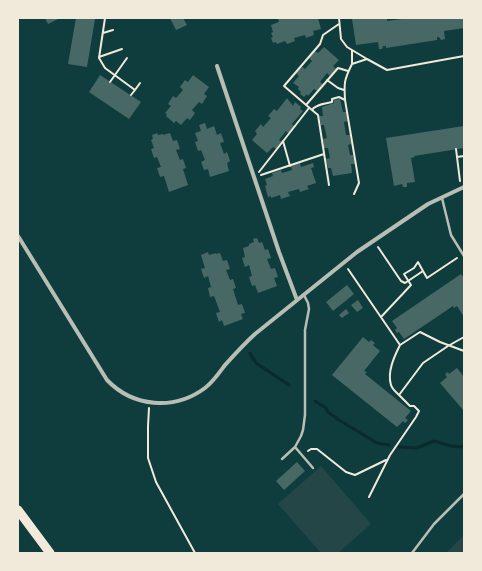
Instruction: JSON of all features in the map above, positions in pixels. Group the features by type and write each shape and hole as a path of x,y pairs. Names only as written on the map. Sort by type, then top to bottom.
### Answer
{"highway":[{"path":"18,510 50,553"}],"street":[{"path":"217,66 254,178 297,300"},
{"path":"18,236 102,375 111,385 122,393 133,398 149,402 168,403 184,400 206,387 242,346 255,334 357,252 405,219 442,197 464,187"}],"lane":[{"path":"442,197 451,235 464,256"},
{"path":"282,459 295,447 301,436 305,415 304,343 309,309 304,295"},
{"path":"295,447 313,468"},
{"path":"412,553 434,524 464,494"}],"path":[{"path":"105,18 99,58 105,68 135,90"},
{"path":"339,18 341,39 347,47 387,70 464,56"},
{"path":"329,185 318,115 284,86 320,44 323,34 339,24"},
{"path":"103,33 113,30"},
{"path":"99,56 122,49"},
{"path":"352,50 352,64 344,79 344,90 359,183 356,186 354,194"},
{"path":"110,82 127,58"},
{"path":"352,64 367,59"},
{"path":"306,105 338,68 348,71"},
{"path":"327,80 338,88 344,90"},
{"path":"131,95 140,83"},
{"path":"312,110 318,105 332,102 332,99 339,97 345,100"},
{"path":"254,178 309,108"},
{"path":"283,141 290,166"},
{"path":"456,149 460,181"},
{"path":"254,178 324,154"},
{"path":"457,157 464,156"},
{"path":"381,252 401,281 404,283 423,271"},
{"path":"381,317 412,285 404,274 414,268 418,262 428,278 457,258"},
{"path":"344,262 400,345"},
{"path":"369,496 387,460 416,418 419,411 414,406 410,406 391,387 390,374 392,362 400,345 420,332 448,346 464,351"},
{"path":"399,395 423,363 464,337"},
{"path":"149,402 148,458 156,482 195,553"},
{"path":"302,455 311,449 317,449 346,472 354,475 387,460"}],"shaded area":[{"path":"321,466 371,524 338,553 321,553 278,504"},
{"path":"464,535 464,553 446,553"}],"building":[{"path":"45,18 60,18 48,24"},
{"path":"76,18 95,19 87,67 68,64"},
{"path":"170,18 183,18 187,25 176,30"},
{"path":"278,18 318,18 321,29 313,31 314,35 306,38 305,35 294,38 295,41 287,44 285,41 277,44 276,42 273,43 271,38 273,37 271,33 273,32 271,25 279,22"},
{"path":"387,18 387,21 409,18 463,18 464,28 444,31 445,39 441,40 437,37 437,40 386,48 386,46 383,46 382,49 379,49 378,42 356,45 352,19"},
{"path":"324,47 339,60 333,66 336,69 330,76 327,73 320,82 323,84 317,91 314,89 308,96 307,94 304,97 300,94 301,92 298,89 299,87 293,83 299,76 296,73 302,67 305,69 312,61 309,58 315,51 318,53"},
{"path":"100,75 141,102 129,119 89,92"},
{"path":"193,75 209,87 204,94 207,96 202,104 199,102 192,110 195,113 190,120 187,118 181,125 176,121 174,123 166,116 167,114 165,113 171,106 168,104 173,96 176,98 183,90 180,87 185,80 188,82"},
{"path":"287,98 293,106 295,102 303,111 292,124 295,127 289,134 286,131 279,140 282,142 276,149 273,147 267,153 252,140 257,134 255,131 261,124 263,127 271,118 268,116 274,109 277,111"},
{"path":"340,99 343,112 346,112 348,121 344,122 346,135 350,135 351,144 348,145 350,155 353,155 355,164 351,164 352,173 333,176 331,168 328,168 326,159 330,158 328,148 324,148 323,139 327,138 324,125 321,125 319,116 323,116 322,107 334,103 333,100"},
{"path":"205,123 207,129 214,126 217,135 221,133 224,142 220,143 224,154 227,152 230,161 227,163 229,171 210,177 208,169 204,170 201,162 205,160 201,150 198,151 195,142 198,141 195,133 201,131 199,125"},
{"path":"464,126 464,148 414,156 415,157 411,158 415,182 407,183 407,187 403,187 402,184 394,186 386,138"},
{"path":"157,133 158,135 163,135 170,133 173,141 177,140 180,149 176,150 180,160 183,159 186,168 183,169 188,185 169,192 164,176 160,177 157,168 161,167 157,157 154,158 151,149 154,148 151,140 153,139 152,135"},
{"path":"300,163 301,167 313,163 314,167 311,168 316,183 307,186 309,189 300,192 299,189 288,192 290,196 281,199 280,195 271,198 271,196 268,197 265,179 273,176 272,173 281,170 282,173 292,170 291,166"},
{"path":"257,238 259,243 262,242 265,250 268,249 271,258 267,259 271,269 275,268 278,277 274,278 277,286 258,293 255,285 252,286 249,277 252,276 249,265 245,267 242,258 245,257 243,248 249,246 249,244 254,242 253,239"},
{"path":"208,252 209,255 220,253 223,261 227,260 230,269 226,270 230,280 233,279 236,288 233,289 238,305 242,304 245,313 241,314 243,319 224,326 222,320 219,322 216,313 220,312 214,296 210,297 208,288 211,287 208,276 204,278 201,269 205,268 201,255"},
{"path":"461,274 464,278 464,317 457,306 454,308 453,306 404,339 399,332 397,333 395,330 397,328 392,321"},
{"path":"347,285 354,294 333,311 326,302"},
{"path":"358,300 363,308 357,312 351,305"},
{"path":"346,309 349,313 342,318 339,315"},
{"path":"363,337 369,342 371,340 375,343 373,345 380,351 364,371 367,372 365,374 411,411 405,418 408,420 405,423 403,421 397,427 332,375"},
{"path":"457,368 464,377 464,411 440,383 447,377 445,374 448,372 449,374"},
{"path":"297,462 305,471 284,490 276,481"}],"waterway":[{"path":"250,353 256,363 289,385"},
{"path":"315,401 326,408 328,412 339,420 377,443 389,445"},
{"path":"399,447 417,448 434,441 451,446 464,447"}]}
